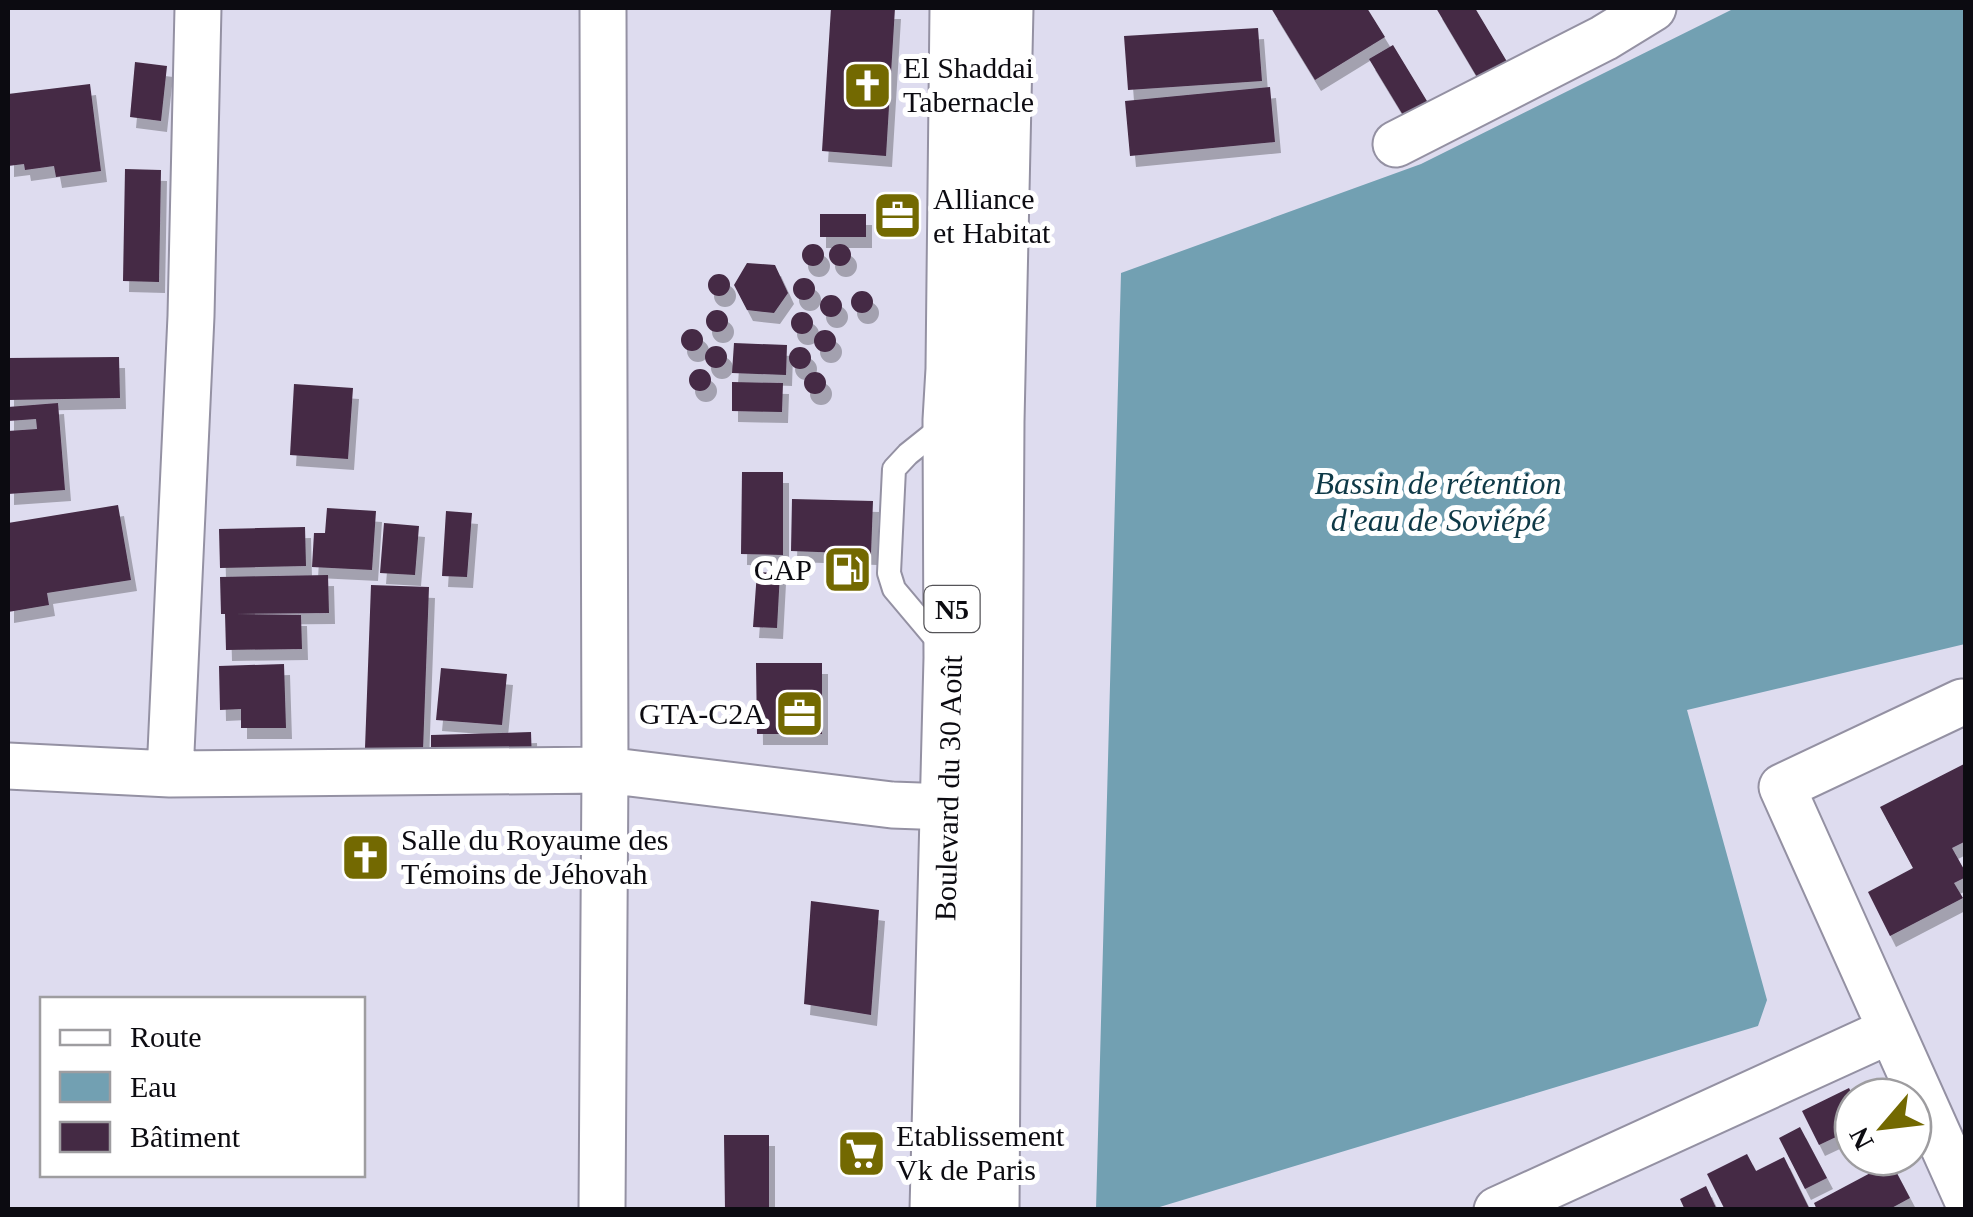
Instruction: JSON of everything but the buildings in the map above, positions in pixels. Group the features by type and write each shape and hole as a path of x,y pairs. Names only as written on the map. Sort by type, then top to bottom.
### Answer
{"highway":[{"name":"Boulevard du 30 Août","path":"958,8 954,369 974,421"},
{"name":"Boulevard du 30 Août","path":"991,1210 973,660 974,421 1005,8"},
{"name":"Boulevard du 30 Août","path":"938,1210 948,807 973,660"}],"street":[{"path":"170,774 190,316 198,8"},
{"path":"602,8 602,1210"},
{"path":"1396,144 1597,23 1653,8"},
{"path":"1962,702 1782,786 1966,1196"},
{"path":"8,766 170,774 605,770 892,805 948,807"},
{"path":"1496,1210 1891,1030"}],"water":[{"name":"Bassin de rétention d'eau de Soviépé","path":"1735,8 1965,8 1965,644 1687,710 1767,1000 1758,1026 1153,1209 1096,1209 1121,273 1421,164"}],"place":[{"name":"El Shaddai Tabernacle","path":"868,85"},
{"name":"Alliance et Habitat","path":"898,216"},
{"name":"CAP","path":"847,570"},
{"name":"GTA-C2A","path":"800,714"},
{"name":"Salle du Royaume des Témoins de Jéhovah","path":"366,857"},
{"name":"Etablissement Vk de Paris","path":"861,1153"}]}
